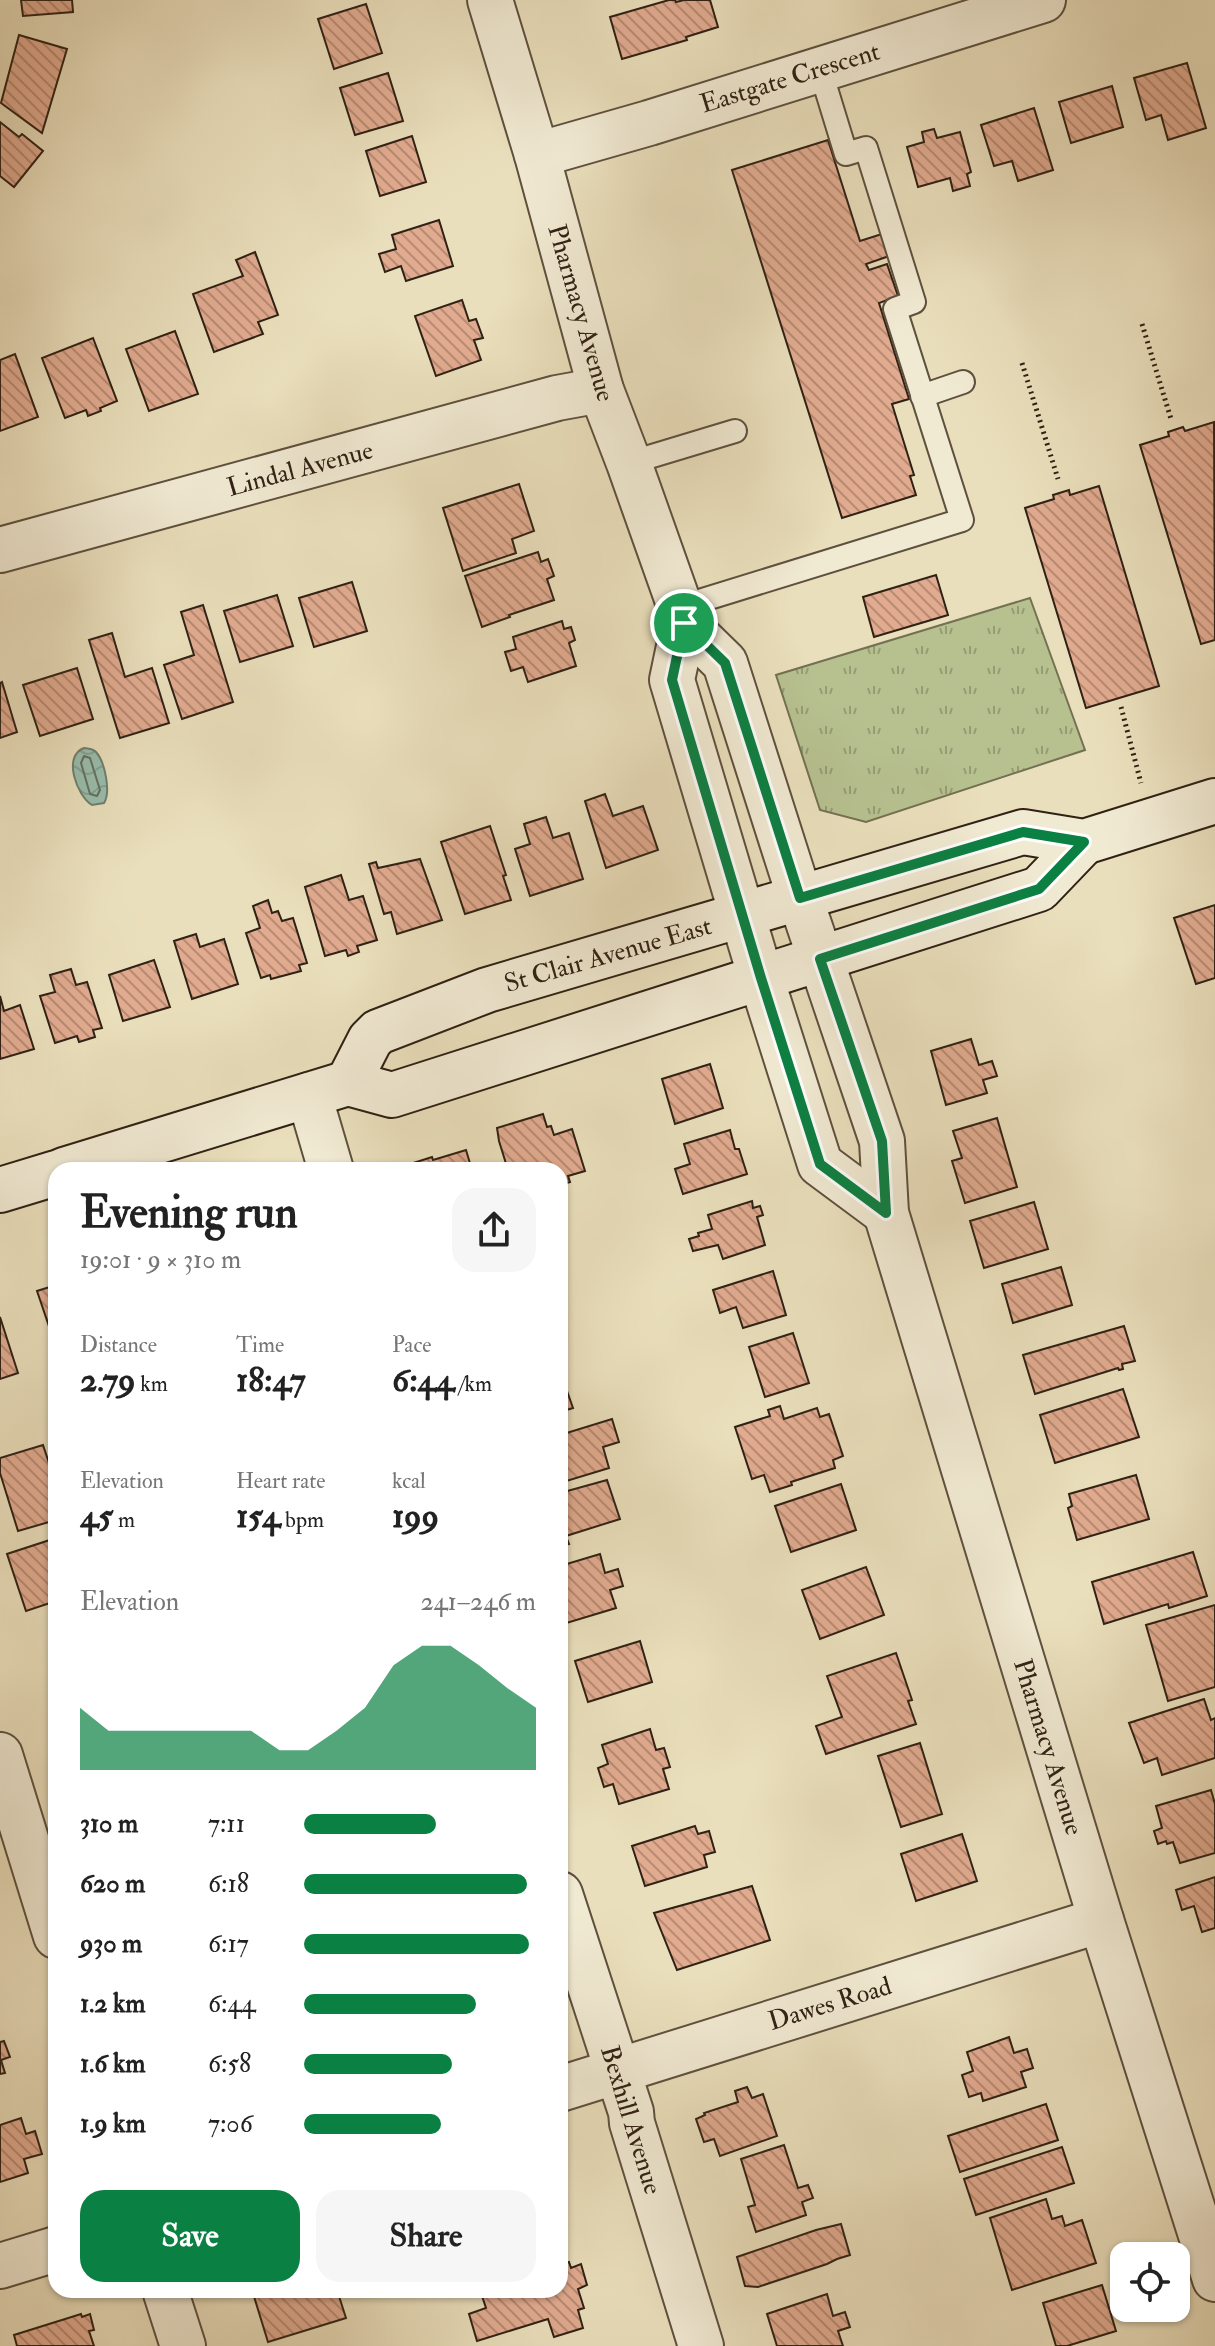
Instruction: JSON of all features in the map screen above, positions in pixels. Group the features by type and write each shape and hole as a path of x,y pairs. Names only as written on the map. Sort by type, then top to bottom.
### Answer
{"street":[{"name":"Pharmacy Avenue","path":"490,0 537,155 601,390 682,615 725,663 882,1141 886,1213 1101,1920 1215,2279"},
{"name":"Eastgate Crescent","path":"537,155 1043,0"},
{"name":"Lindal Avenue","path":"0,550 557,398 601,390"},
{"path":"682,615 672,680 820,1164 886,1213"},
{"name":"St Clair Avenue East","path":"328,1089 378,1032 487,990 1023,832 1084,842 1215,801"},
{"name":"St Clair Avenue East","path":"328,1089 392,1095 1039,889 1084,842"},
{"path":"90,1162 328,1089 331,1162"},
{"path":"0,1190 48,1175"},
{"path":"0,1755 48,1910"},
{"name":"Bexhill Avenue","path":"568,1919 701,2346"},
{"name":"Dawes Road","path":"568,2086 1101,1920"},
{"path":"0,2266 48,2251"},
{"path":"168,2298 183,2346"}],"lane":[{"path":"682,615 962,520 895,309 914,302 866,148 846,154 820,69"},
{"path":"922,396 963,382"},
{"path":"629,463 735,431"}],"path":[{"path":"1142,324 1171,419"},
{"path":"1022,363 1058,479"},
{"path":"1121,707 1151,821"}],"green space":[{"path":"1030,598 1085,750 866,822 820,810 776,675"}],"water":[{"path":"84,748 95,751 102,763 107,785 104,803 92,805 77,785 74,759 77,752"}],"building":[{"path":"21,0 72,0 73,12 23,16"},
{"path":"669,0 710,0 718,27 686,37 687,40 622,59 610,17"},
{"path":"366,4 382,53 334,69 318,19"},
{"path":"19,35 67,49 42,133 1,103"},
{"path":"1187,63 1206,128 1168,140 1161,115 1146,120 1134,78"},
{"path":"388,73 403,121 355,135 340,88"},
{"path":"1112,86 1123,127 1071,143 1059,102"},
{"path":"1034,108 1053,170 1018,181 1012,161 994,166 981,125"},
{"path":"0,122 43,151 14,187 0,176"},
{"path":"934,129 937,138 960,132 971,172 967,174 970,186 953,191 950,178 918,187 907,147 924,142 922,132"},
{"path":"412,136 426,182 380,196 366,151"},
{"path":"828,140 860,241 885,233 892,255 866,264 869,270 887,264 898,296 879,303 909,399 892,404 914,475 910,476 916,495 842,518 732,170"},
{"path":"439,220 453,266 406,281 401,266 385,272 379,254 396,249 392,235"},
{"path":"255,252 278,315 258,322 263,334 214,352 193,294 243,276 236,260"},
{"path":"462,300 469,321 476,319 483,338 474,340 481,360 436,376 415,316"},
{"path":"175,331 198,394 149,411 126,349"},
{"path":"93,338 117,401 88,416 86,410 65,418 42,358"},
{"path":"15,354 38,417 0,431 0,360"},
{"path":"1214,422 1215,640 1201,644 1140,445 1169,436 1168,432 1183,427 1185,431"},
{"path":"519,484 534,531 512,539 516,553 463,571 443,508"},
{"path":"1099,486 1159,686 1086,708 1025,508 1054,499 1053,495 1069,490 1070,495"},
{"path":"538,552 541,562 548,559 554,576 547,579 554,600 482,627 465,576"},
{"path":"936,575 948,615 874,637 863,597"},
{"path":"352,582 367,631 314,647 299,598"},
{"path":"277,595 293,646 240,662 224,611"},
{"path":"203,605 233,702 182,719 164,665 194,655 181,612"},
{"path":"562,621 564,629 571,627 575,640 569,643 576,666 528,682 523,667 511,671 505,652 516,649 513,637"},
{"path":"112,633 125,677 152,668 169,723 120,738 89,640"},
{"path":"77,668 93,719 40,736 23,685"},
{"path":"0,683 17,732 0,738"},
{"path":"605,794 613,816 643,806 658,850 606,868 585,801"},
{"path":"546,817 553,838 569,833 583,879 530,896 515,849 530,844 524,824"},
{"path":"490,826 511,900 465,914 441,842"},
{"path":"420,859 442,920 397,934 391,912 384,914 369,864 376,862 378,868"},
{"path":"341,875 349,900 363,896 377,940 357,946 359,952 348,956 346,950 325,956 305,887"},
{"path":"268,900 272,913 278,911 282,921 293,918 307,963 299,965 301,971 271,979 270,975 261,978 246,933 260,928 253,906"},
{"path":"1215,905 1215,978 1196,984 1174,918"},
{"path":"196,934 200,947 224,939 238,984 192,999 174,941"},
{"path":"154,960 170,1007 123,1021 109,975"},
{"path":"71,969 76,985 87,982 102,1028 93,1030 95,1037 79,1042 77,1036 55,1043 40,996 55,992 50,975"},
{"path":"0,996 4,1011 20,1005 34,1049 0,1059"},
{"path":"971,1039 979,1065 992,1061 997,1076 983,1080 987,1093 946,1105 931,1051"},
{"path":"710,1064 723,1108 675,1124 662,1079"},
{"path":"543,1114 547,1127 551,1126 554,1135 572,1129 585,1171 568,1176 568,1162 506,1162 497,1128"},
{"path":"997,1118 1017,1187 965,1203 952,1161 962,1158 953,1131"},
{"path":"730,1130 747,1174 683,1194 675,1169 690,1164 684,1144"},
{"path":"466,1150 470,1162 416,1162 432,1157 433,1160"},
{"path":"752,1201 753,1208 760,1206 763,1215 757,1217 765,1245 723,1259 718,1245 693,1251 689,1239 712,1229 708,1215"},
{"path":"1034,1202 1048,1249 984,1268 970,1221"},
{"path":"1061,1267 1072,1305 1013,1323 1002,1284"},
{"path":"773,1271 786,1315 743,1328 736,1307 720,1313 713,1290"},
{"path":"48,1288 48,1323 37,1291"},
{"path":"0,1317 18,1373 0,1379"},
{"path":"1124,1326 1135,1361 1122,1364 1123,1369 1035,1394 1023,1355"},
{"path":"793,1333 809,1383 765,1397 749,1347"},
{"path":"1123,1389 1139,1437 1055,1463 1040,1415"},
{"path":"780,1406 784,1419 817,1408 820,1417 829,1414 843,1456 833,1460 835,1468 770,1492 764,1475 752,1479 735,1427 770,1416 768,1410"},
{"path":"612,1419 619,1442 603,1447 609,1468 568,1481 568,1433"},
{"path":"43,1445 48,1460 48,1522 18,1531 0,1473 0,1458"},
{"path":"1136,1475 1149,1519 1077,1540 1068,1508 1072,1506 1069,1494"},
{"path":"607,1480 620,1519 568,1535 568,1491"},
{"path":"841,1484 856,1530 791,1552 775,1506"},
{"path":"48,1541 48,1604 26,1611 7,1554"},
{"path":"1193,1552 1207,1596 1169,1608 1168,1604 1104,1624 1092,1582"},
{"path":"600,1554 605,1573 618,1569 623,1586 610,1590 616,1608 568,1623 568,1564"},
{"path":"866,1567 884,1615 820,1639 802,1590"},
{"path":"1215,1605 1215,1687 1168,1701 1146,1625"},
{"path":"640,1641 652,1682 588,1702 575,1661"},
{"path":"896,1653 912,1700 908,1701 916,1724 826,1754 816,1726 842,1717 827,1676"},
{"path":"1204,1699 1211,1720 1215,1718 1215,1758 1162,1775 1157,1758 1144,1763 1129,1723"},
{"path":"650,1729 656,1750 664,1748 670,1767 663,1769 669,1789 619,1804 613,1784 604,1787 598,1768 608,1764 602,1745"},
{"path":"920,1743 942,1814 901,1827 878,1756"},
{"path":"1211,1790 1215,1804 1215,1853 1180,1863 1173,1842 1158,1844 1154,1831 1162,1828 1156,1806"},
{"path":"695,1826 698,1834 709,1831 715,1852 704,1855 707,1867 645,1886 632,1846"},
{"path":"962,1834 977,1881 916,1901 901,1854"},
{"path":"1215,1877 1215,1928 1202,1932 1194,1906 1182,1910 1176,1890"},
{"path":"752,1886 770,1940 677,1970 654,1913"},
{"path":"1009,2037 1014,2053 1027,2049 1033,2068 1021,2072 1026,2087 983,2101 981,2093 969,2097 962,2075 973,2071 967,2052"},
{"path":"4,2041 10,2057 1,2060 5,2073 0,2074 0,2042"},
{"path":"747,2087 752,2098 763,2094 777,2136 720,2156 714,2139 704,2142 696,2119 704,2113 738,2102 735,2091"},
{"path":"1046,2104 1058,2140 960,2172 948,2136"},
{"path":"21,2118 26,2134 35,2131 42,2154 24,2159 28,2173 0,2182 0,2125"},
{"path":"784,2145 798,2188 808,2185 813,2198 802,2202 806,2215 756,2232 748,2207 755,2205 741,2159"},
{"path":"1062,2147 1074,2183 976,2215 964,2179"},
{"path":"1046,2199 1052,2219 1062,2216 1065,2226 1082,2220 1096,2263 1012,2290 990,2218"},
{"path":"841,2224 850,2255 758,2287 745,2286 737,2257"},
{"path":"568,2262 571,2268 581,2264 587,2285 578,2289 584,2308 578,2310 583,2328 554,2337 548,2319 477,2341 469,2314 486,2308 483,2298 568,2298"},
{"path":"1102,2285 1110,2322 1113,2322 1116,2331 1067,2346 1056,2346 1043,2303"},
{"path":"827,2294 833,2316 845,2312 850,2327 838,2331 843,2346 777,2346 767,2314"},
{"path":"254,2298 340,2298 346,2318 268,2342"},
{"path":"81,2314 82,2317 90,2314 94,2330 89,2331 94,2346 17,2346 14,2335"}],"route":[{"path":"684,623 725,663 800,898 1023,832 1084,842 1039,889 820,959 882,1141 886,1213 820,1164 672,680 684,623"}]}
